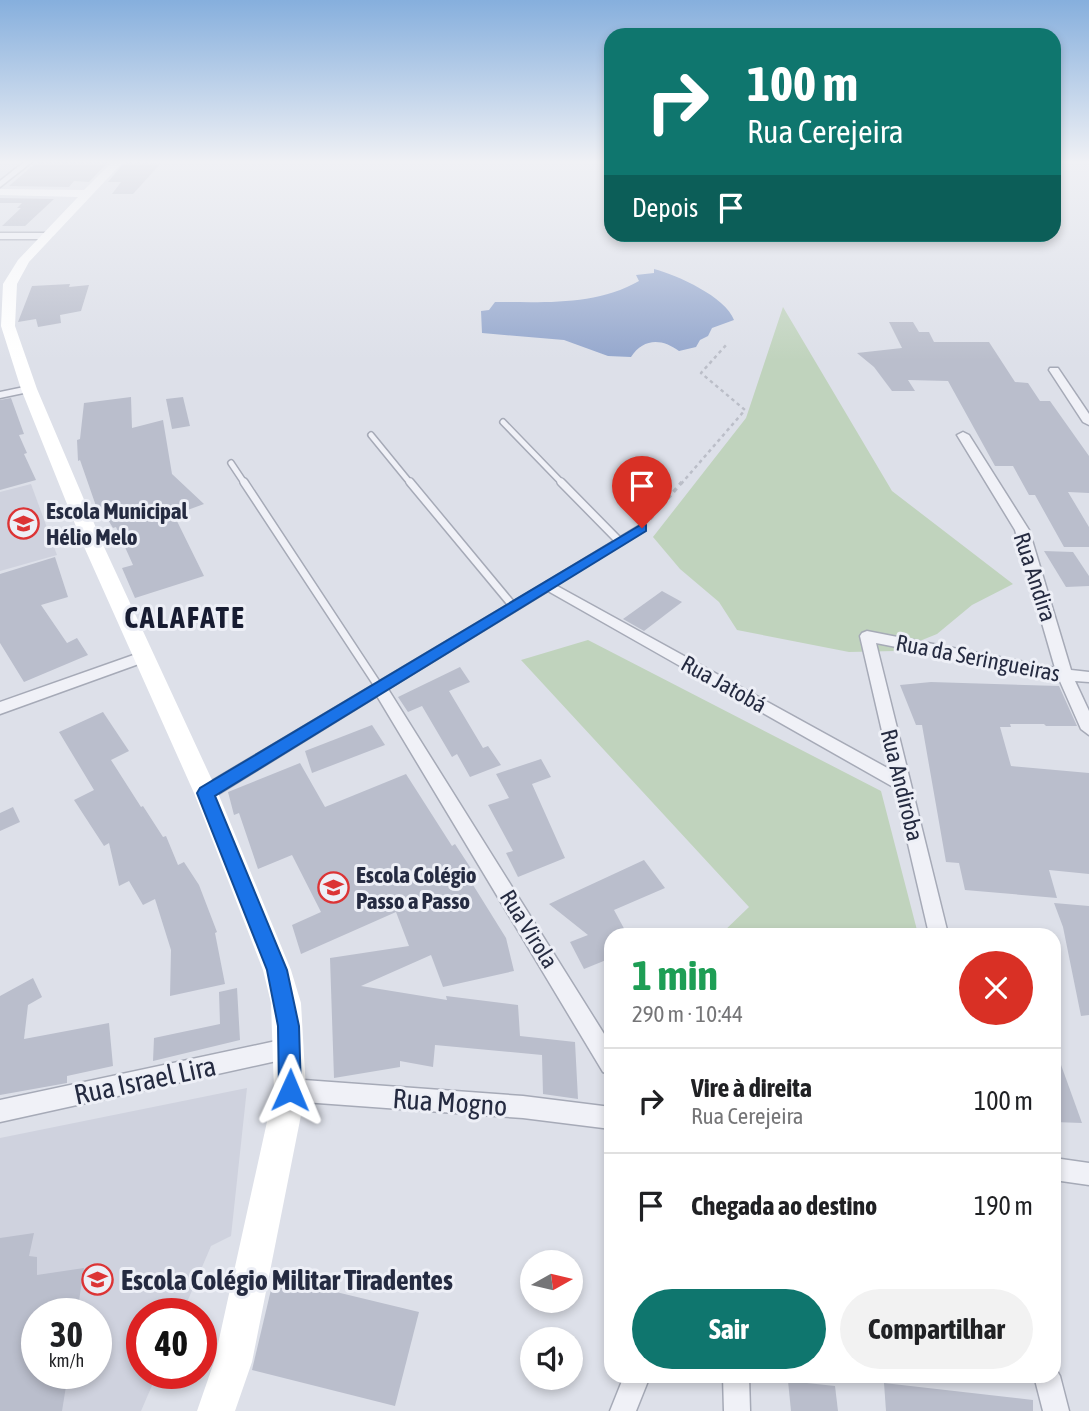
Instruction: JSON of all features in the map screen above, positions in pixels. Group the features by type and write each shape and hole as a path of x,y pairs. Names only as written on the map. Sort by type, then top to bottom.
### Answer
{"street":[{"path":"55,228 5,284 8,326 29,389 142,657 206,793 277,970 286,1003 290,1090 233,1362 216,1411"},
{"path":"0,236 47,236"},
{"path":"1054,370 1089,422"},
{"path":"0,395 29,389"},
{"name":"Rua Andira","path":"963,435 1022,530 1065,676 1089,729"},
{"path":"206,793 548,585"},
{"name":"Rua Jatobá","path":"548,585 901,783"},
{"name":"Rua da Seringueiras","path":"867,636 1065,676 1089,677"},
{"name":"Rua Andiroba","path":"867,636 937,928"},
{"path":"0,708 142,657"},
{"name":"Rua Virola","path":"379,687 604,1054"},
{"name":"Rua Israel Lira","path":"0,1111 290,1048"},
{"name":"Rua Mogno","path":"290,1090 523,1107 604,1117"},
{"path":"1061,1171 1089,1174"},
{"path":"624,1411 634,1383"},
{"path":"736,1383 737,1411"},
{"path":"1049,1383 1056,1411"}],"lane":[{"path":"503,422 620,542"},
{"path":"371,435 513,606"},
{"path":"231,463 379,687"},
{"path":"548,585 642,528"}],"path":[{"path":"642,528 745,410 701,373 727,344"}],"shaded area":[{"name":"Escola Municipal Hélio Melo","path":"31,484 57,555 0,571 0,492"},
{"name":"Escola Colégio Militar Tiradentes","path":"247,1088 231,1236 211,1246 189,1298 126,1298 126,1389 151,1389 141,1411 0,1411 0,1138"}],"green space":[{"path":"783,307 892,491 1013,584 972,605 937,634 895,651 849,652 737,630 719,602 680,569 653,537 746,418"},
{"path":"588,640 881,791 916,928 727,928 749,907 521,660"}],"water":[{"path":"654,269 675,276 711,295 729,311 734,320 712,328 696,347 679,351 666,344 653,342 641,346 631,357 608,356 564,340 482,333 481,311 489,310 495,302 587,299 622,289 639,281 636,275 654,273"}],"building":[{"path":"70,284 69,287 89,285 81,311 60,315 61,323 38,327 36,319 18,322 32,286"},
{"path":"889,322 913,322 919,332 929,332 934,342 989,342 1015,382 1028,383 1040,401 1050,401 1089,456 1089,493 1068,492 1089,527 1089,547 1064,547 1035,495 1029,495 1013,466 995,466 948,381 908,380 915,391 892,391 874,367 857,353 902,348"},
{"path":"131,397 132,428 163,420 172,474 204,504 174,515 204,576 135,598 122,568 133,565 116,527 113,528 99,505 96,506 80,460 78,461 77,440 80,439 84,403"},
{"path":"183,397 190,426 172,429 166,399"},
{"path":"11,398 24,434 19,435 27,453 24,454 36,480 0,490 0,400"},
{"path":"1044,551 1073,552 1089,576 1089,586 1066,587"},
{"path":"55,557 68,597 41,605 67,643 77,638 88,655 24,682 0,643 0,574"},
{"path":"662,591 682,602 644,631 623,619"},
{"path":"460,667 470,682 449,691 483,748 488,746 501,765 470,777 457,754 452,757 422,706 408,712 398,697"},
{"path":"931,682 1059,686 1077,726 1010,724 1011,727 1000,727 1011,766 1089,773 1089,874 1049,870 1057,898 965,890 959,863 946,862 922,725 916,725 900,685"},
{"path":"103,712 129,751 111,760 141,807 143,806 163,837 166,836 178,865 184,862 199,885 217,932 215,933 225,984 170,996 171,950 155,899 143,905 129,881 119,886 109,843 104,846 74,800 94,790 59,732"},
{"path":"372,725 385,745 312,773 305,751"},
{"path":"541,759 551,777 532,784 565,858 518,877 506,853 513,851 488,805 509,798 496,774"},
{"path":"300,763 325,807 406,774 452,846 455,844 472,870 465,872 506,938 514,971 443,987 431,955 361,986 447,1000 446,996 518,1005 520,1036 575,1042 578,1099 543,1094 542,1055 435,1045 433,1067 400,1061 400,1067 334,1078 330,958 409,946 396,912 301,954 292,925 321,912 292,855 258,869 239,813 234,815 228,792"},
{"path":"13,807 20,822 0,831 0,813"},
{"path":"644,860 665,888 614,910 624,928 604,928 604,961 584,969 570,942 588,935 549,904"},
{"path":"1054,903 1089,906 1089,1015 1081,1016 1063,927"},
{"path":"33,978 42,997 28,1005 24,1039 109,1023 113,1066 67,1076 67,1083 0,1095 0,996"},
{"path":"237,988 240,1040 153,1061 154,1038 220,1024 219,992"},
{"path":"1061,1065 1082,1123 1061,1122"},
{"path":"34,1233 29,1256 37,1257 37,1275 84,1268 79,1298 21,1298 21,1389 66,1389 62,1411 0,1411 0,1238"},
{"path":"274,1277 419,1312 395,1406 252,1370"},
{"path":"788,1383 835,1386 838,1411 791,1411"},
{"path":"884,1383 1033,1400 1033,1411 886,1411"}],"place":[{"name":"Escola Municipal Hélio Melo","path":"23,524"},
{"name":"Escola Colégio Passo a Passo","path":"333,888"},
{"name":"Escola Colégio Militar Tiradentes","path":"98,1280"}],"district":[{"name":"CALAFATE","path":"185,618"}],"route":[{"path":"290,1090 286,1003 277,970 206,793 642,528"}]}
